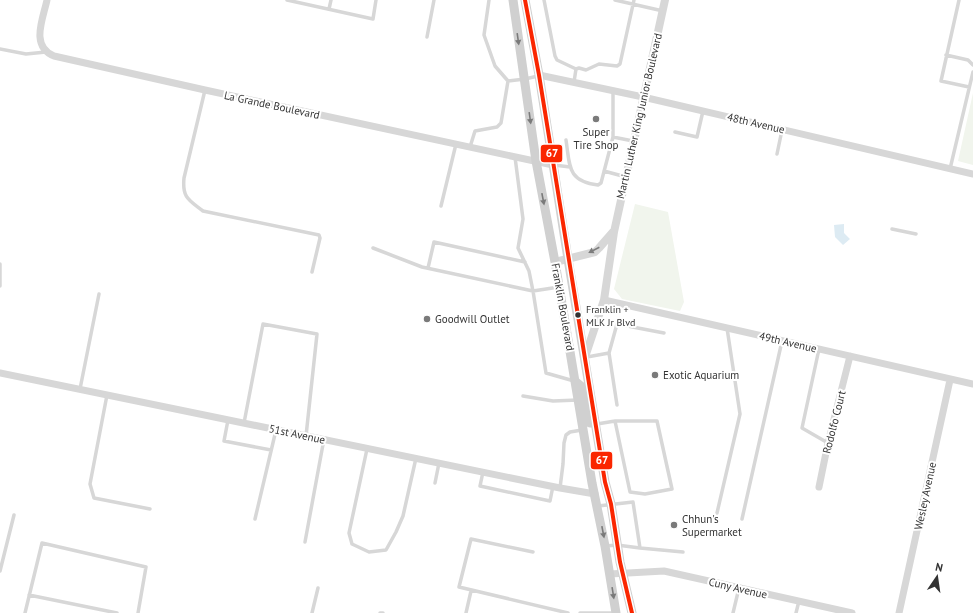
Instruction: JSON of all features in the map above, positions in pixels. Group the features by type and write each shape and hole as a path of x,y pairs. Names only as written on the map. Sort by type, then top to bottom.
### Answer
{"main road":[{"name":"Franklin Boulevard","path":"511,0 525,80 536,161 579,400 590,427 600,446 617,544 632,613"},
{"name":"Franklin Boulevard","path":"525,0 539,75 585,357 595,494 616,613"},
{"path":"576,381 584,391 590,427"}],"street":[{"path":"46,52 41,45 39,36 47,0"},
{"name":"Martin Luther King Junior Boulevard","path":"585,357 604,300 614,232 665,0"},
{"name":"La Grande Boulevard","path":"46,52 54,56 205,90 553,165"},
{"name":"48th Avenue","path":"539,75 643,97 973,174"},
{"path":"555,262 595,252 614,232"},
{"name":"49th Avenue","path":"604,300 950,380 973,384"},
{"name":"Rodolfo Court","path":"819,487 828,443 850,356"},
{"name":"51st Avenue","path":"0,373 595,494"},
{"name":"Wesley Avenue","path":"899,613 950,380"},
{"name":"Cuny Avenue","path":"610,574 664,571 852,613"}],"lane":[{"path":"287,0 373,19 376,0"},
{"path":"329,9 331,0"},
{"path":"427,38 434,0"},
{"path":"489,0 484,35 495,66 508,81"},
{"path":"544,0 557,60 576,69 579,68 586,70 599,64 617,66 620,64 634,2"},
{"path":"615,0 634,2 663,11"},
{"path":"959,0 941,81 969,87"},
{"path":"0,49 26,54 46,52"},
{"path":"946,55 968,60 973,65"},
{"path":"574,82 576,69"},
{"path":"950,169 973,72"},
{"path":"508,81 525,80 539,75"},
{"path":"470,147 475,130 497,127 501,123 508,81"},
{"path":"205,90 184,178 183,189 188,199 203,211 318,235 320,238 312,272"},
{"path":"566,140 570,167 574,176 586,184 598,185 601,183 613,137 613,91"},
{"path":"674,132 697,137 703,111"},
{"path":"777,154 782,130"},
{"path":"613,137 633,141"},
{"path":"441,206 456,144"},
{"path":"515,157 523,219 518,248 529,271 546,374 576,381"},
{"path":"553,165 570,167"},
{"path":"604,171 626,177"},
{"path":"892,229 916,234"},
{"path":"428,268 434,242 525,262"},
{"path":"373,248 428,268 533,291 559,287"},
{"path":"0,264 0,286"},
{"path":"80,389 99,294"},
{"path":"244,423 263,324 317,334 306,436"},
{"path":"617,405 609,353 617,324 664,333"},
{"path":"717,513 740,414 727,328"},
{"path":"742,519 782,341"},
{"path":"819,349 802,428 828,443"},
{"path":"585,357 609,353"},
{"path":"107,395 90,484 94,498 150,509"},
{"path":"523,396 553,401 579,400"},
{"path":"228,420 224,441 271,450"},
{"path":"483,472 480,486 550,501 563,464 566,435 570,432 615,421 657,421 672,489 645,494 630,492 615,421"},
{"path":"255,519 276,430"},
{"path":"305,542 324,439"},
{"path":"367,448 349,533 352,544 368,552 386,550 396,532 403,516 416,458"},
{"path":"435,483 439,463"},
{"path":"598,506 633,502 640,548"},
{"path":"0,568 14,515"},
{"path":"533,552 471,539 459,587 568,613"},
{"path":"25,613 42,543 146,567 138,613"},
{"path":"605,546 617,544 640,548 683,552"},
{"path":"318,588 312,612 318,613"},
{"path":"733,613 738,588"},
{"path":"466,613 471,591"},
{"path":"29,595 117,613"},
{"path":"796,613 799,601"},
{"path":"580,613 616,613"}],"shaded area":[{"path":"973,93 973,165 958,161"},
{"path":"635,204 668,212 684,302 680,311 622,299 614,289"},
{"path":"844,224 844,233 850,239 843,245 835,237 834,225"}],"transit line":[{"name":"67","path":"525,0 539,75 605,482 611,504 620,562 632,613"}],"place":[{"name":"Super Tire Shop","path":"596,119"},
{"name":"Franklin + MLK Jr Blvd","path":"578,315"},
{"name":"Goodwill Outlet","path":"427,319"},
{"name":"Exotic Aquarium","path":"655,375"},
{"name":"Chhun's Supermarket","path":"674,525"}]}
